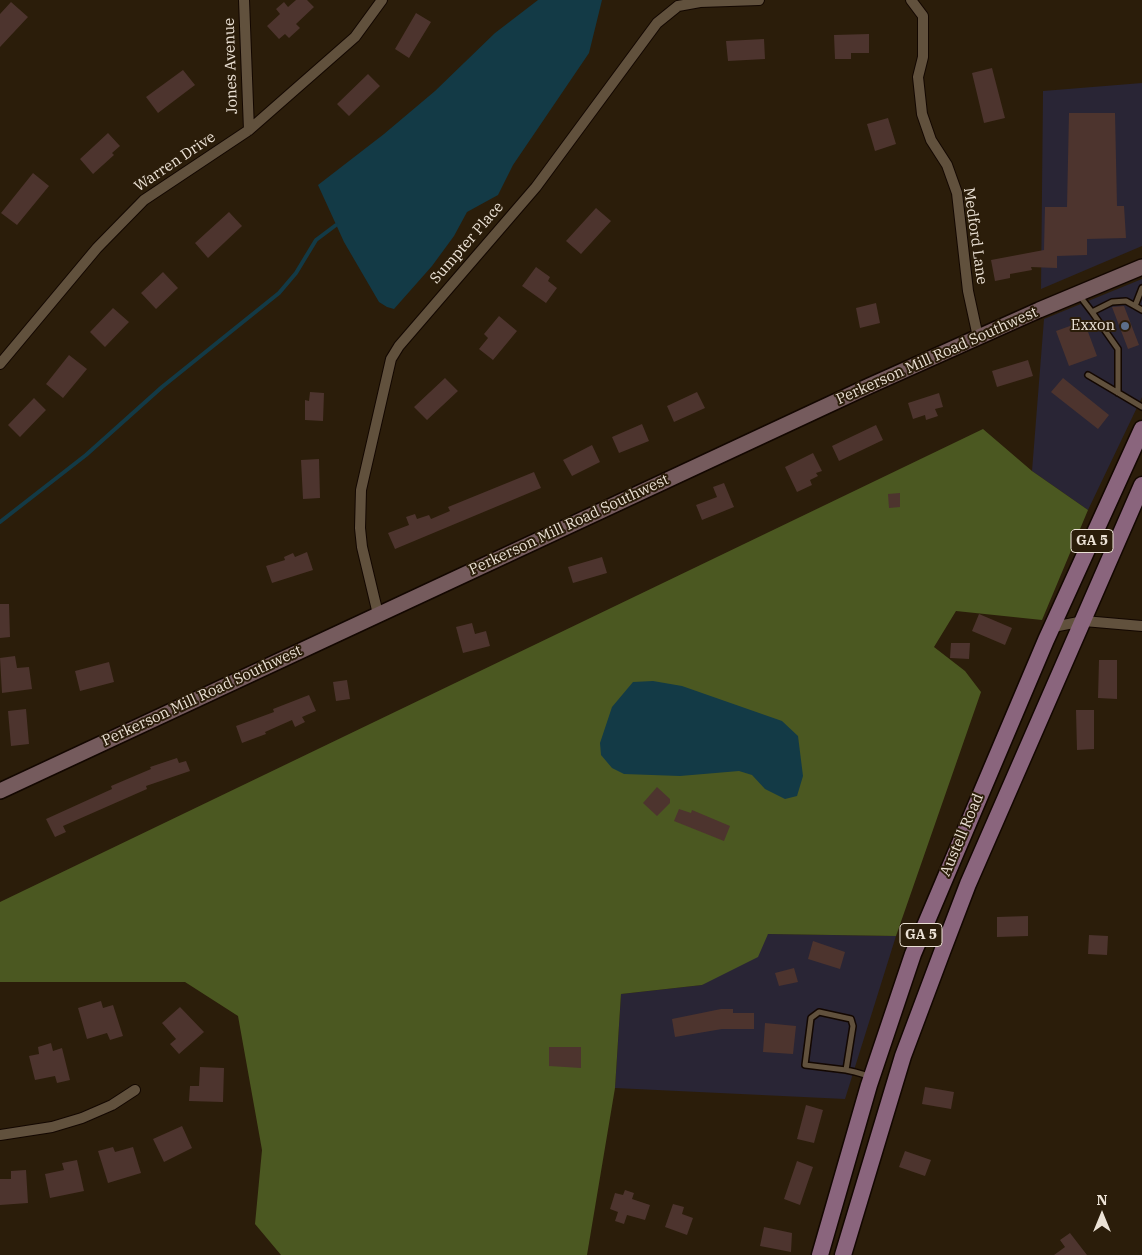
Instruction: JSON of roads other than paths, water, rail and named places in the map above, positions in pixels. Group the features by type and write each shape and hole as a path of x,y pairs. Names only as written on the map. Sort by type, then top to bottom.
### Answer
{"main road":[{"name":"Austell Road","path":"820,1255 872,1078 913,954 934,900 1142,429"},
{"name":"Austell Road","path":"843,1255 903,1056 968,884 1142,486"}],"street":[{"name":"Jones Avenue","path":"244,0 249,130"},
{"name":"Warren Drive","path":"0,364 97,248 144,200 249,130 282,102 312,72 355,37 382,0"},
{"name":"Sumpter Place","path":"378,614 362,547 360,519 361,490 391,359 399,346 536,187 657,24 678,6 700,2 758,0"},
{"name":"Medford Lane","path":"911,0 923,16 923,57 918,77 922,114 931,140 947,166 957,193 968,291 978,337"},
{"name":"Perkerson Mill Road Southwest","path":"0,791 978,337 1078,293 1142,270"},
{"path":"1053,628 1084,621 1142,626"},
{"path":"0,1135 52,1127 82,1118 112,1105 135,1090"}],"lane":[{"path":"1135,306 1142,288"},
{"path":"1078,293 1118,349 1118,392"},
{"path":"1092,312 1112,302 1126,301 1142,310"},
{"path":"1088,375 1142,407"},
{"path":"846,1070 853,1026 851,1018 819,1012 811,1018 805,1065 846,1070 872,1078"}],"water":[{"path":"538,0 602,0 589,53 513,165 498,195 467,212 454,236 432,266 394,309 387,307 379,302 344,242 318,185 384,134 435,91 495,33"},
{"path":"653,681 682,686 782,721 798,736 803,776 797,796 785,799 765,789 752,775 739,771 680,776 624,774 612,768 601,755 600,743 612,707 633,682"}],"waterway":[{"path":"0,522 86,455 162,387 279,293 296,273 316,240 336,225"}],"place":[{"name":"Exxon","path":"1125,326"}]}
